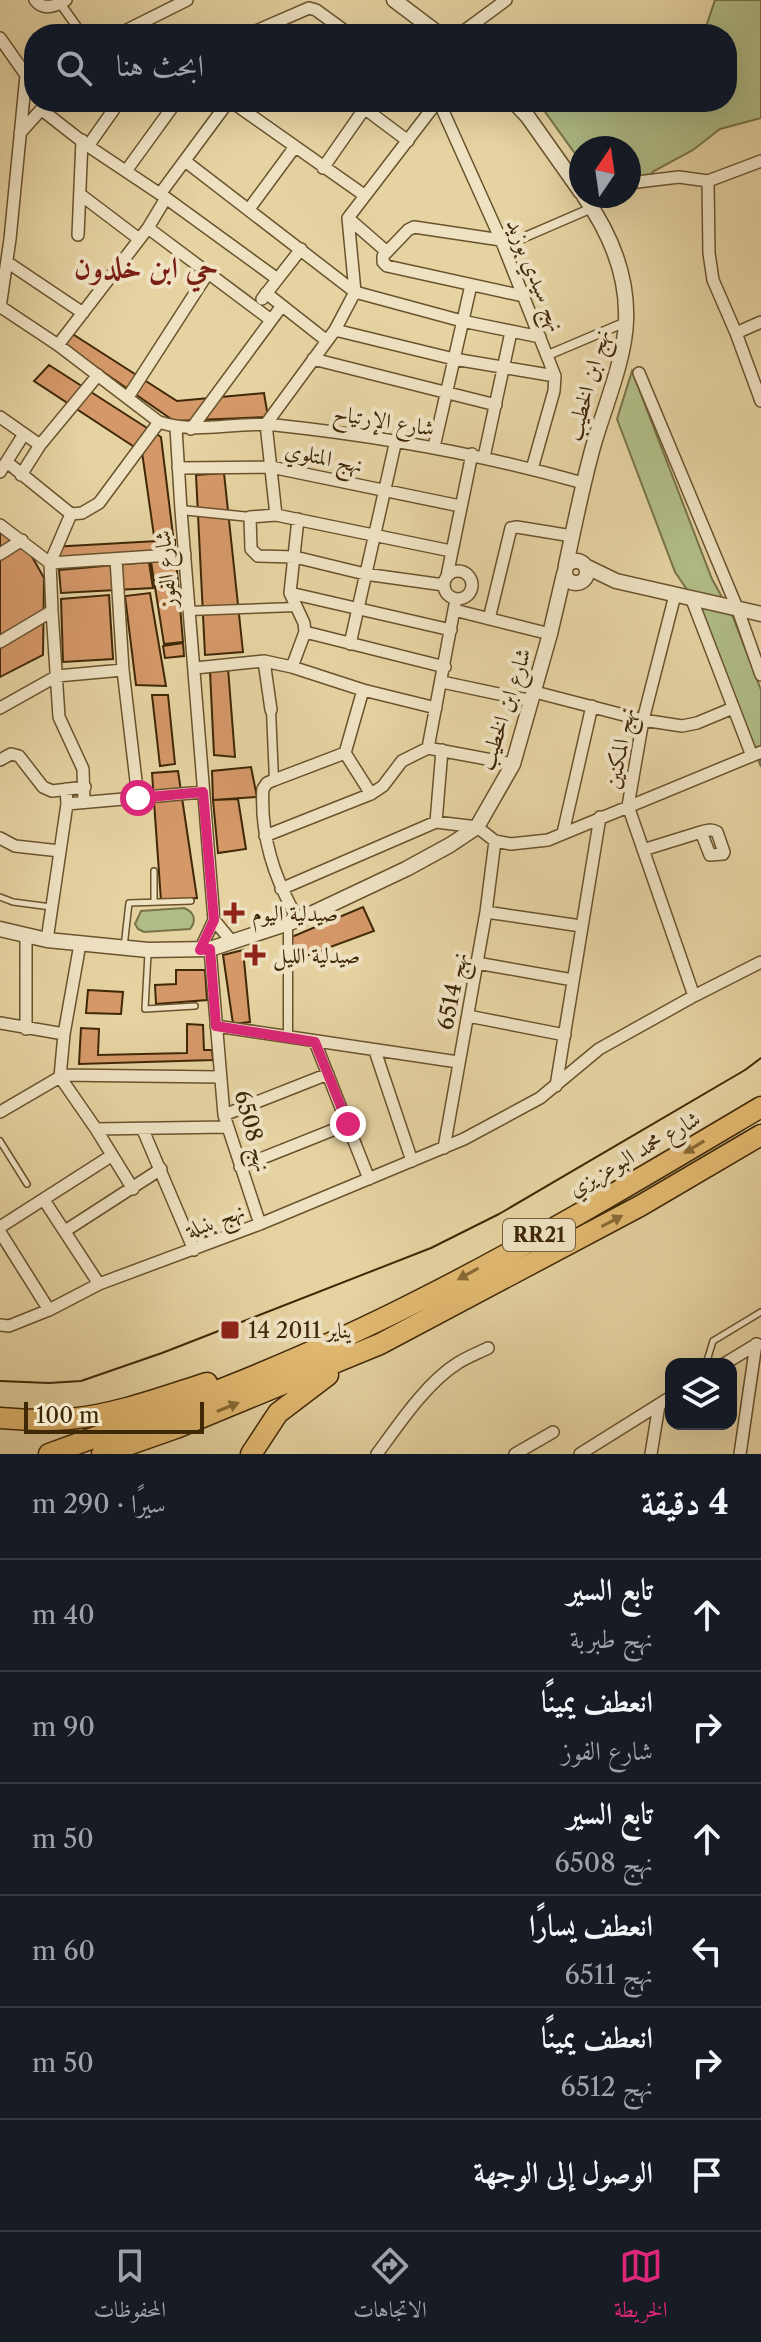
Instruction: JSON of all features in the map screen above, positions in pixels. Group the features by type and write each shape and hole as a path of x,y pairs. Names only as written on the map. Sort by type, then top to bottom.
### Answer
{"highway":[{"name":"شارع محمد البوعزيزي","path":"102,1454 176,1428 314,1361 627,1187 761,1107"},
{"name":"شارع محمد البوعزيزي","path":"49,1454 314,1361 380,1344 640,1206 761,1135"},
{"path":"251,1454 278,1413 316,1383 380,1344"},
{"path":"0,1418 38,1421 72,1419 113,1411 281,1358 314,1361"}],"street":[{"path":"35,0 50,7 63,2 76,24"},
{"path":"141,24 187,0"},
{"path":"394,0 426,24"},
{"path":"474,24 506,0"},
{"path":"277,24 304,9 316,10 335,24"},
{"path":"0,38 24,66"},
{"path":"24,109 5,238 7,262 0,308 58,345 159,422 176,428"},
{"path":"20,133 39,112"},
{"path":"51,112 85,143 276,278"},
{"path":"78,235 85,143 111,112"},
{"path":"126,171 169,112"},
{"path":"58,345 148,228 185,161 222,112"},
{"path":"244,112 364,195"},
{"path":"323,168 358,112"},
{"path":"373,112 408,141"},
{"path":"276,515 266,424 335,330 355,292 348,218 430,112"},
{"name":"نهج سيدي بوزيد","path":"443,112 502,243 555,376 554,391 532,469"},
{"name":"نهج ابن الخطيب","path":"523,112 569,172"},
{"path":"249,209 294,148"},
{"path":"185,161 355,292 462,321 540,337"},
{"path":"641,182 679,177 708,181 761,161"},
{"path":"708,181 709,253 713,280 761,401"},
{"path":"81,195 139,239"},
{"path":"523,296 387,266 383,259 414,227 502,243 571,208"},
{"name":"نهج ابن الخطيب","path":"558,601 583,483 626,322 626,304 616,252 594,208"},
{"path":"348,218 387,252"},
{"path":"148,228 271,320"},
{"path":"256,307 301,249"},
{"path":"7,262 83,313"},
{"path":"128,397 208,273"},
{"path":"434,447 471,285"},
{"path":"266,293 327,341"},
{"path":"191,429 281,307"},
{"path":"548,355 626,322"},
{"path":"736,333 761,322"},
{"path":"335,330 454,359 555,376"},
{"path":"484,457 511,332"},
{"path":"313,359 496,405"},
{"path":"639,373 738,610 761,675"},
{"path":"21,475 40,445 98,375"},
{"path":"0,417 40,445"},
{"path":"24,434 4,468 21,475 71,514 82,513 99,503 159,422"},
{"name":"شارع الإرتياح","path":"176,428 266,424 396,440 472,454 583,483"},
{"name":"شارع الفوز","path":"176,428 214,920 205,950"},
{"path":"350,644 396,440"},
{"path":"472,454 445,581 449,595 455,604 489,619 550,634"},
{"name":"نهج المتلوي","path":"178,468 271,467 460,506"},
{"path":"181,510 250,517 276,515 451,551"},
{"path":"71,514 50,563 52,611 59,717 83,769 84,802"},
{"path":"250,517 253,553 258,556 295,557 365,574 445,581 460,571 468,575 472,584 469,593 455,604 428,748"},
{"path":"292,667 305,632 290,593 298,519"},
{"path":"0,525 50,563 185,554"},
{"path":"489,619 511,528 571,540 587,574 558,601"},
{"path":"0,554 22,540"},
{"path":"116,559 123,670 138,798"},
{"path":"616,581 569,581 565,569 574,560 616,581 761,614"},
{"path":"290,593 451,630"},
{"name":"نهج المكنين","path":"675,595 643,720 628,806 694,996"},
{"path":"281,889 436,822 477,827 495,841 511,844 538,842 756,754 733,708 692,600"},
{"name":"شارع ابن الخطيب","path":"4,932 124,948 205,950 293,922 430,857 477,827 513,764 558,601"},
{"path":"189,611 296,607"},
{"path":"0,642 52,611"},
{"path":"305,632 445,667"},
{"path":"264,661 271,710 274,780"},
{"path":"195,668 264,661 436,708"},
{"path":"0,708 57,676 123,670"},
{"path":"442,682 592,706 643,720 687,726 733,708"},
{"path":"363,690 345,753 371,794"},
{"path":"563,833 592,706"},
{"path":"265,836 371,794 383,786 402,761 428,748 513,764"},
{"path":"436,822 442,750"},
{"path":"288,1037 293,922 265,836 262,794 267,783 345,753"},
{"path":"0,760 16,754 43,787 52,791 85,787"},
{"path":"47,940 67,804 66,789"},
{"path":"67,804 203,792"},
{"path":"556,1087 600,817"},
{"path":"643,850 701,832"},
{"path":"0,838 15,846 60,851"},
{"name":"نهج 6514","path":"444,1148 486,912 495,841"},
{"path":"486,912 581,926"},
{"path":"214,920 233,943"},
{"path":"26,936 26,1029"},
{"path":"80,944 60,1076 133,1189"},
{"name":"نهج 6508","path":"205,950 226,1121 260,1224"},
{"name":"نهج بنبلة","path":"0,1325 9,1326 49,1310 99,1284 260,1224 444,1148 503,1119 556,1087 599,1049 761,962"},
{"path":"477,963 573,980"},
{"path":"468,1016 565,1035"},
{"path":"0,1023 64,1034"},
{"path":"216,1026 458,1062"},
{"path":"315,1042 369,1179"},
{"path":"375,1051 412,1161"},
{"path":"96,1129 143,1130 226,1121 328,1074"},
{"path":"0,1112 60,1076 219,1077"},
{"path":"240,1167 348,1124"},
{"path":"143,1130 194,1250"},
{"path":"49,1310 0,1230 111,1156"},
{"path":"65,1231 161,1169"},
{"path":"44,1200 99,1284"},
{"path":"734,1358 758,1343"},
{"path":"740,1454 758,1343"},
{"path":"377,1454 399,1424 446,1372 488,1348"},
{"path":"580,1454 665,1401"},
{"path":"651,1454 659,1405"},
{"path":"515,1454 553,1432"}],"lane":[{"path":"154,871 154,901"},
{"path":"0,897 52,908"},
{"path":"124,948 129,903 191,901"},
{"path":"148,950 145,1009 195,1006"},
{"path":"0,1141 27,1184"},
{"path":"708,1358 713,1341 761,1312"}],"green space":[{"path":"715,0 761,0 761,118 720,129 693,150 654,171 641,183 641,136 569,136 569,145 545,112 737,112 737,24 707,24"},
{"path":"632,371 712,579 733,617 761,690 761,767 701,610 675,572 617,419"},
{"path":"184,908 193,917 190,929 144,932 135,924 141,911"}],"building":[{"path":"71,333 177,401 264,393 268,417 174,421 63,344"},
{"path":"49,365 161,437 173,535 154,536 142,452 34,381"},
{"path":"224,473 243,652 205,655 196,475"},
{"path":"0,529 26,546 44,578 43,655 0,677"},
{"path":"175,540 175,552 52,560 51,547"},
{"path":"176,558 183,642 164,644 151,562"},
{"path":"149,562 153,588 61,593 59,570"},
{"path":"150,593 166,686 136,685 125,596"},
{"path":"109,595 113,659 63,662 61,599"},
{"path":"183,643 184,656 165,658 163,646"},
{"path":"228,668 235,757 214,755 210,671"},
{"path":"152,695 168,695 175,764 160,766"},
{"path":"251,767 257,797 213,800 212,771"},
{"path":"178,771 197,898 161,901 152,773"},
{"path":"238,799 246,849 218,853 213,800"},
{"path":"363,907 374,931 295,960 289,938"},
{"path":"243,950 250,1022 233,1024 223,955"},
{"path":"176,970 205,970 207,1000 156,1004 155,985 176,984"},
{"path":"88,990 123,992 121,1014 86,1013"},
{"path":"187,1024 203,1025 204,1050 212,1050 213,1060 79,1064 81,1028 99,1029 98,1055 187,1053"}],"tram line":[{"path":"0,1381 81,1381 162,1353 431,1248 499,1214 761,1058"}],"place":[{"name":"صيدلية اليوم","path":"234,913"},
{"name":"صيدلية الليل","path":"255,955"},
{"name":"14 يناير 2011","path":"230,1330"}],"district":[{"name":"حي ابن خلدون","path":"146,268"}],"route":[{"path":"138,798 203,792 214,920 200,950 210,949 216,1026 315,1042 348,1124"}]}
